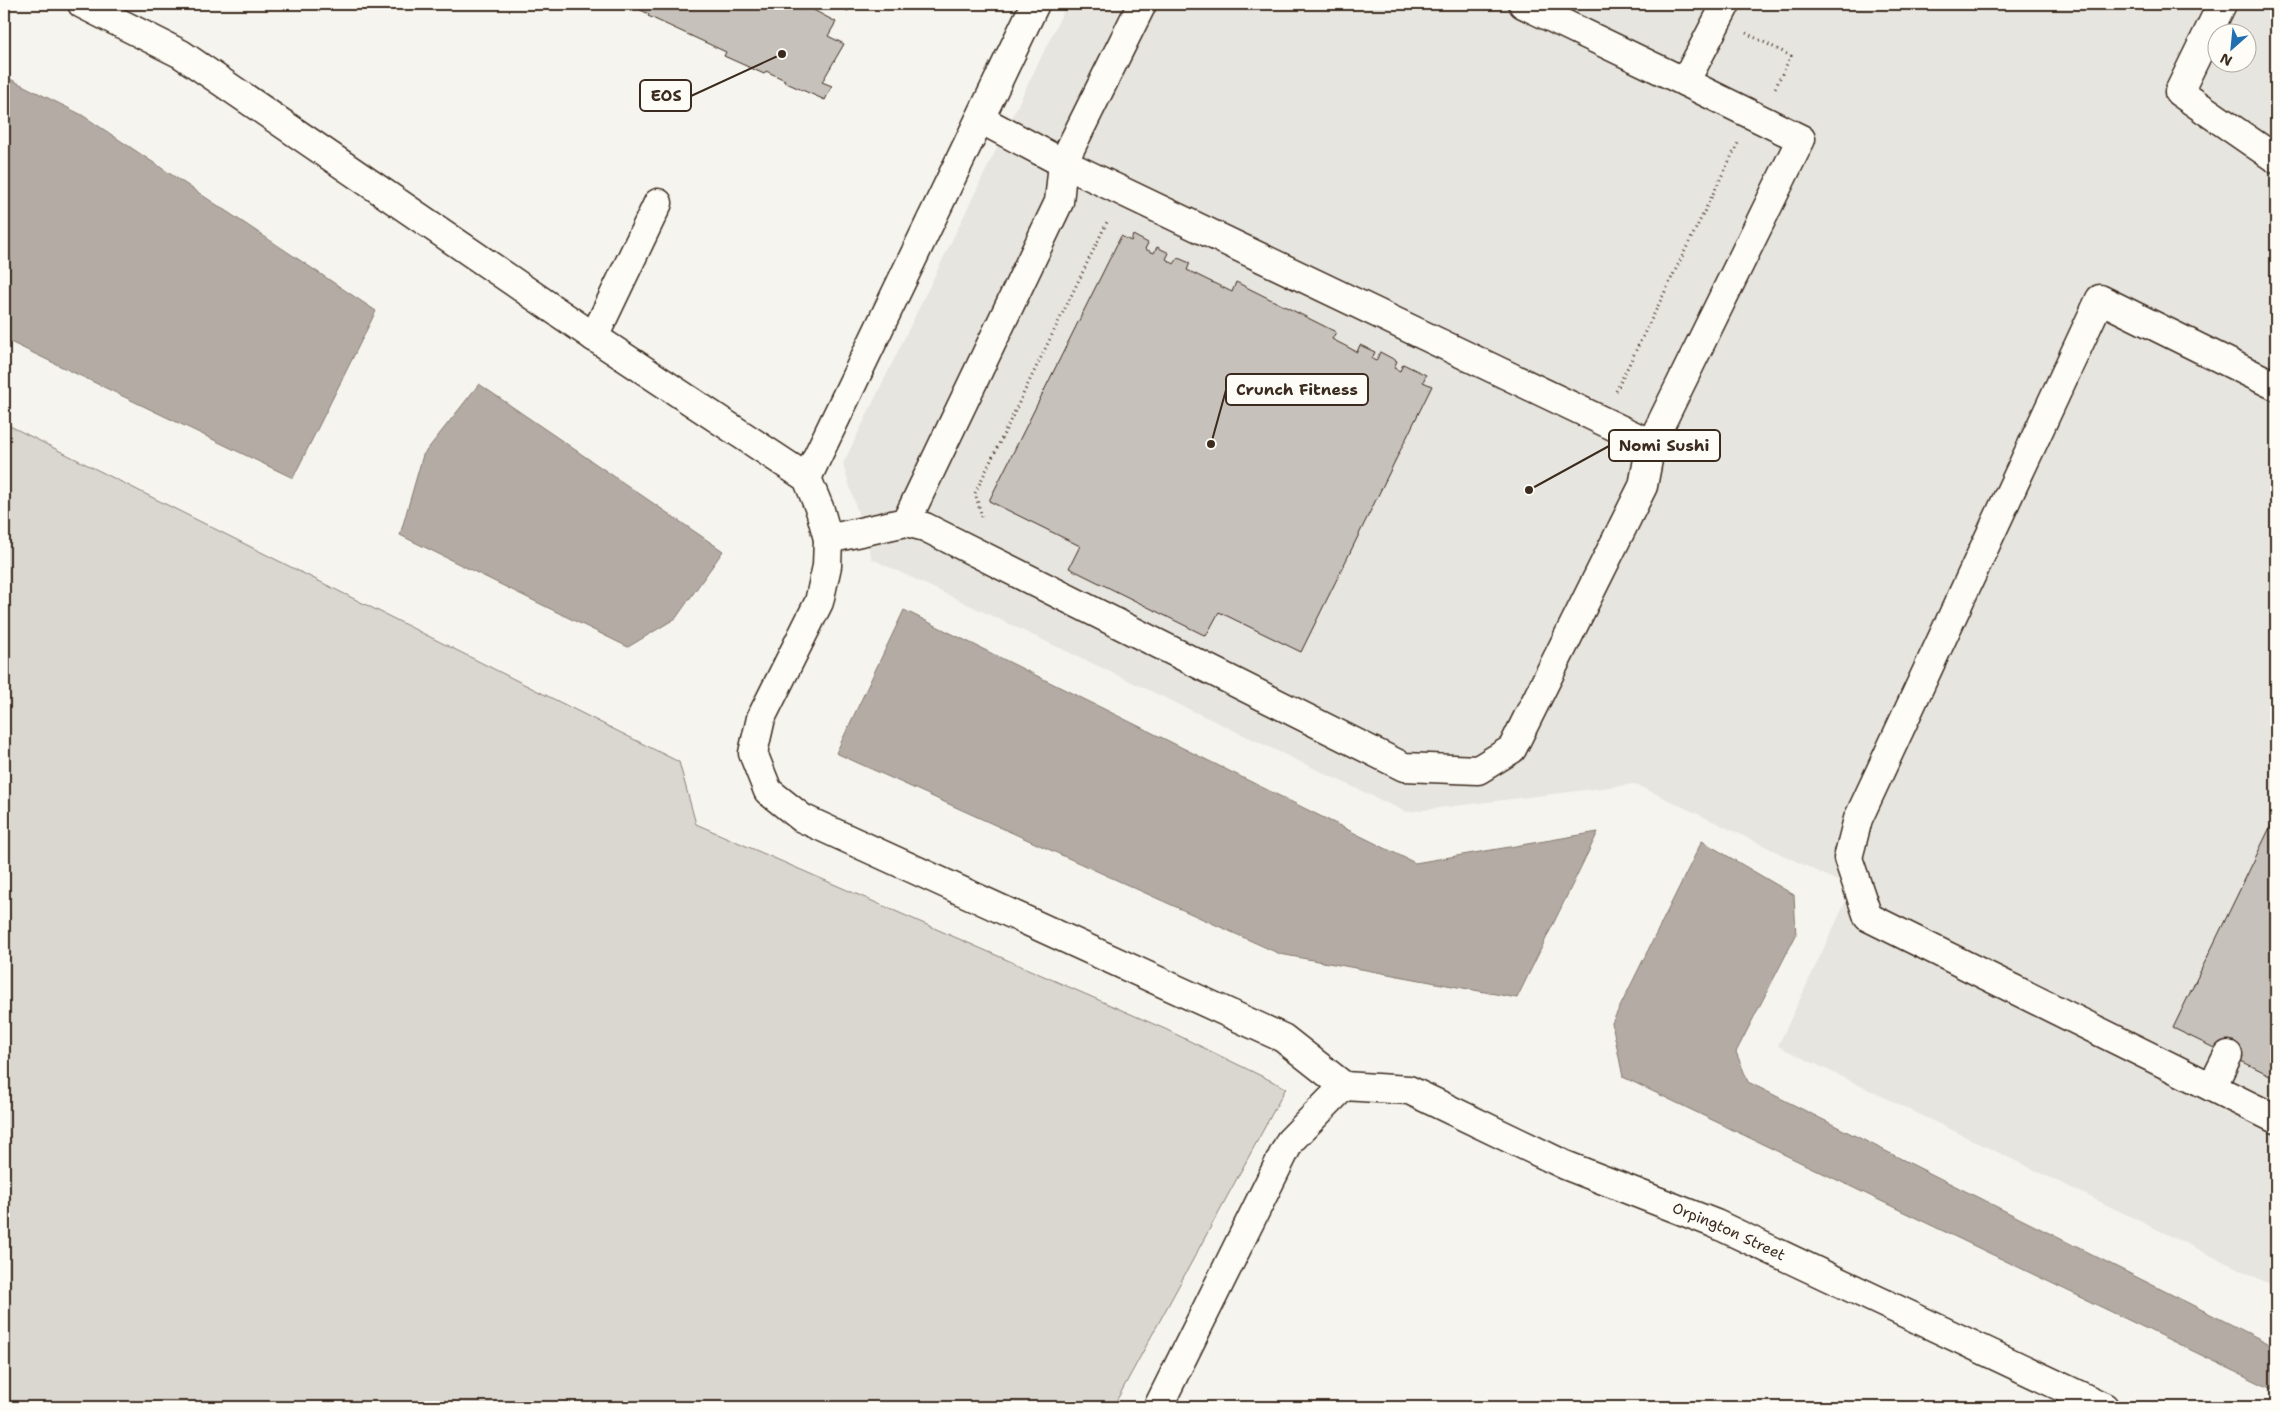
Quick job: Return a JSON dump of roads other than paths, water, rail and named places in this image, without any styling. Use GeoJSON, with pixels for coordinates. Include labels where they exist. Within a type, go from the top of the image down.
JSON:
{"type":"FeatureCollection","features":[{"type":"Feature","properties":{"kind":"street"},"geometry":{"type":"LineString","coordinates":[[82,4],[180,54],[594,337],[807,478],[820,510],[828,539],[827,566],[819,602],[761,718],[753,753],[768,792],[802,818],[1283,1038],[1344,1086],[1290,1140],[1158,1407]]}},
{"type":"Feature","properties":{"kind":"street"},"geometry":{"type":"LineString","coordinates":[[807,478],[1036,4]]}},
{"type":"Feature","properties":{"kind":"street"},"geometry":{"type":"LineString","coordinates":[[906,522],[1060,202],[1063,163],[1142,4]]}},
{"type":"Feature","properties":{"kind":"street"},"geometry":{"type":"LineString","coordinates":[[828,539],[906,522],[925,527],[1404,767],[1478,770],[1512,749],[1643,486],[1651,444],[1800,139],[1523,4]]}},
{"type":"Feature","properties":{"kind":"street"},"geometry":{"type":"LineString","coordinates":[[1685,82],[1726,4]]}},
{"type":"Feature","properties":{"kind":"street"},"geometry":{"type":"LineString","coordinates":[[2222,4],[2179,92],[2276,160]]}},
{"type":"Feature","properties":{"kind":"street"},"geometry":{"type":"LineString","coordinates":[[980,119],[1063,163],[1651,444]]}},
{"type":"Feature","properties":{"kind":"street"},"geometry":{"type":"LineString","coordinates":[[594,337],[658,203]]}},
{"type":"Feature","properties":{"kind":"street"},"geometry":{"type":"LineString","coordinates":[[2276,386],[2100,299],[1858,819],[1848,858],[1868,917],[2276,1120]]}},
{"type":"Feature","properties":{"kind":"street"},"geometry":{"type":"LineString","coordinates":[[2212,1088],[2228,1055]]}},
{"type":"Feature","properties":{"kind":"street","name":"Orpington Street"},"geometry":{"type":"LineString","coordinates":[[1344,1086],[1409,1090],[1481,1127],[1565,1165],[1716,1224],[2104,1407]]}},
{"type":"Feature","properties":{"kind":"place","name":"EOS"},"geometry":{"type":"Point","coordinates":[782,54]}},
{"type":"Feature","properties":{"kind":"place","name":"Crunch Fitness"},"geometry":{"type":"Point","coordinates":[1211,444]}},
{"type":"Feature","properties":{"kind":"place","name":"Nomi Sushi"},"geometry":{"type":"Point","coordinates":[1529,490]}}]}
